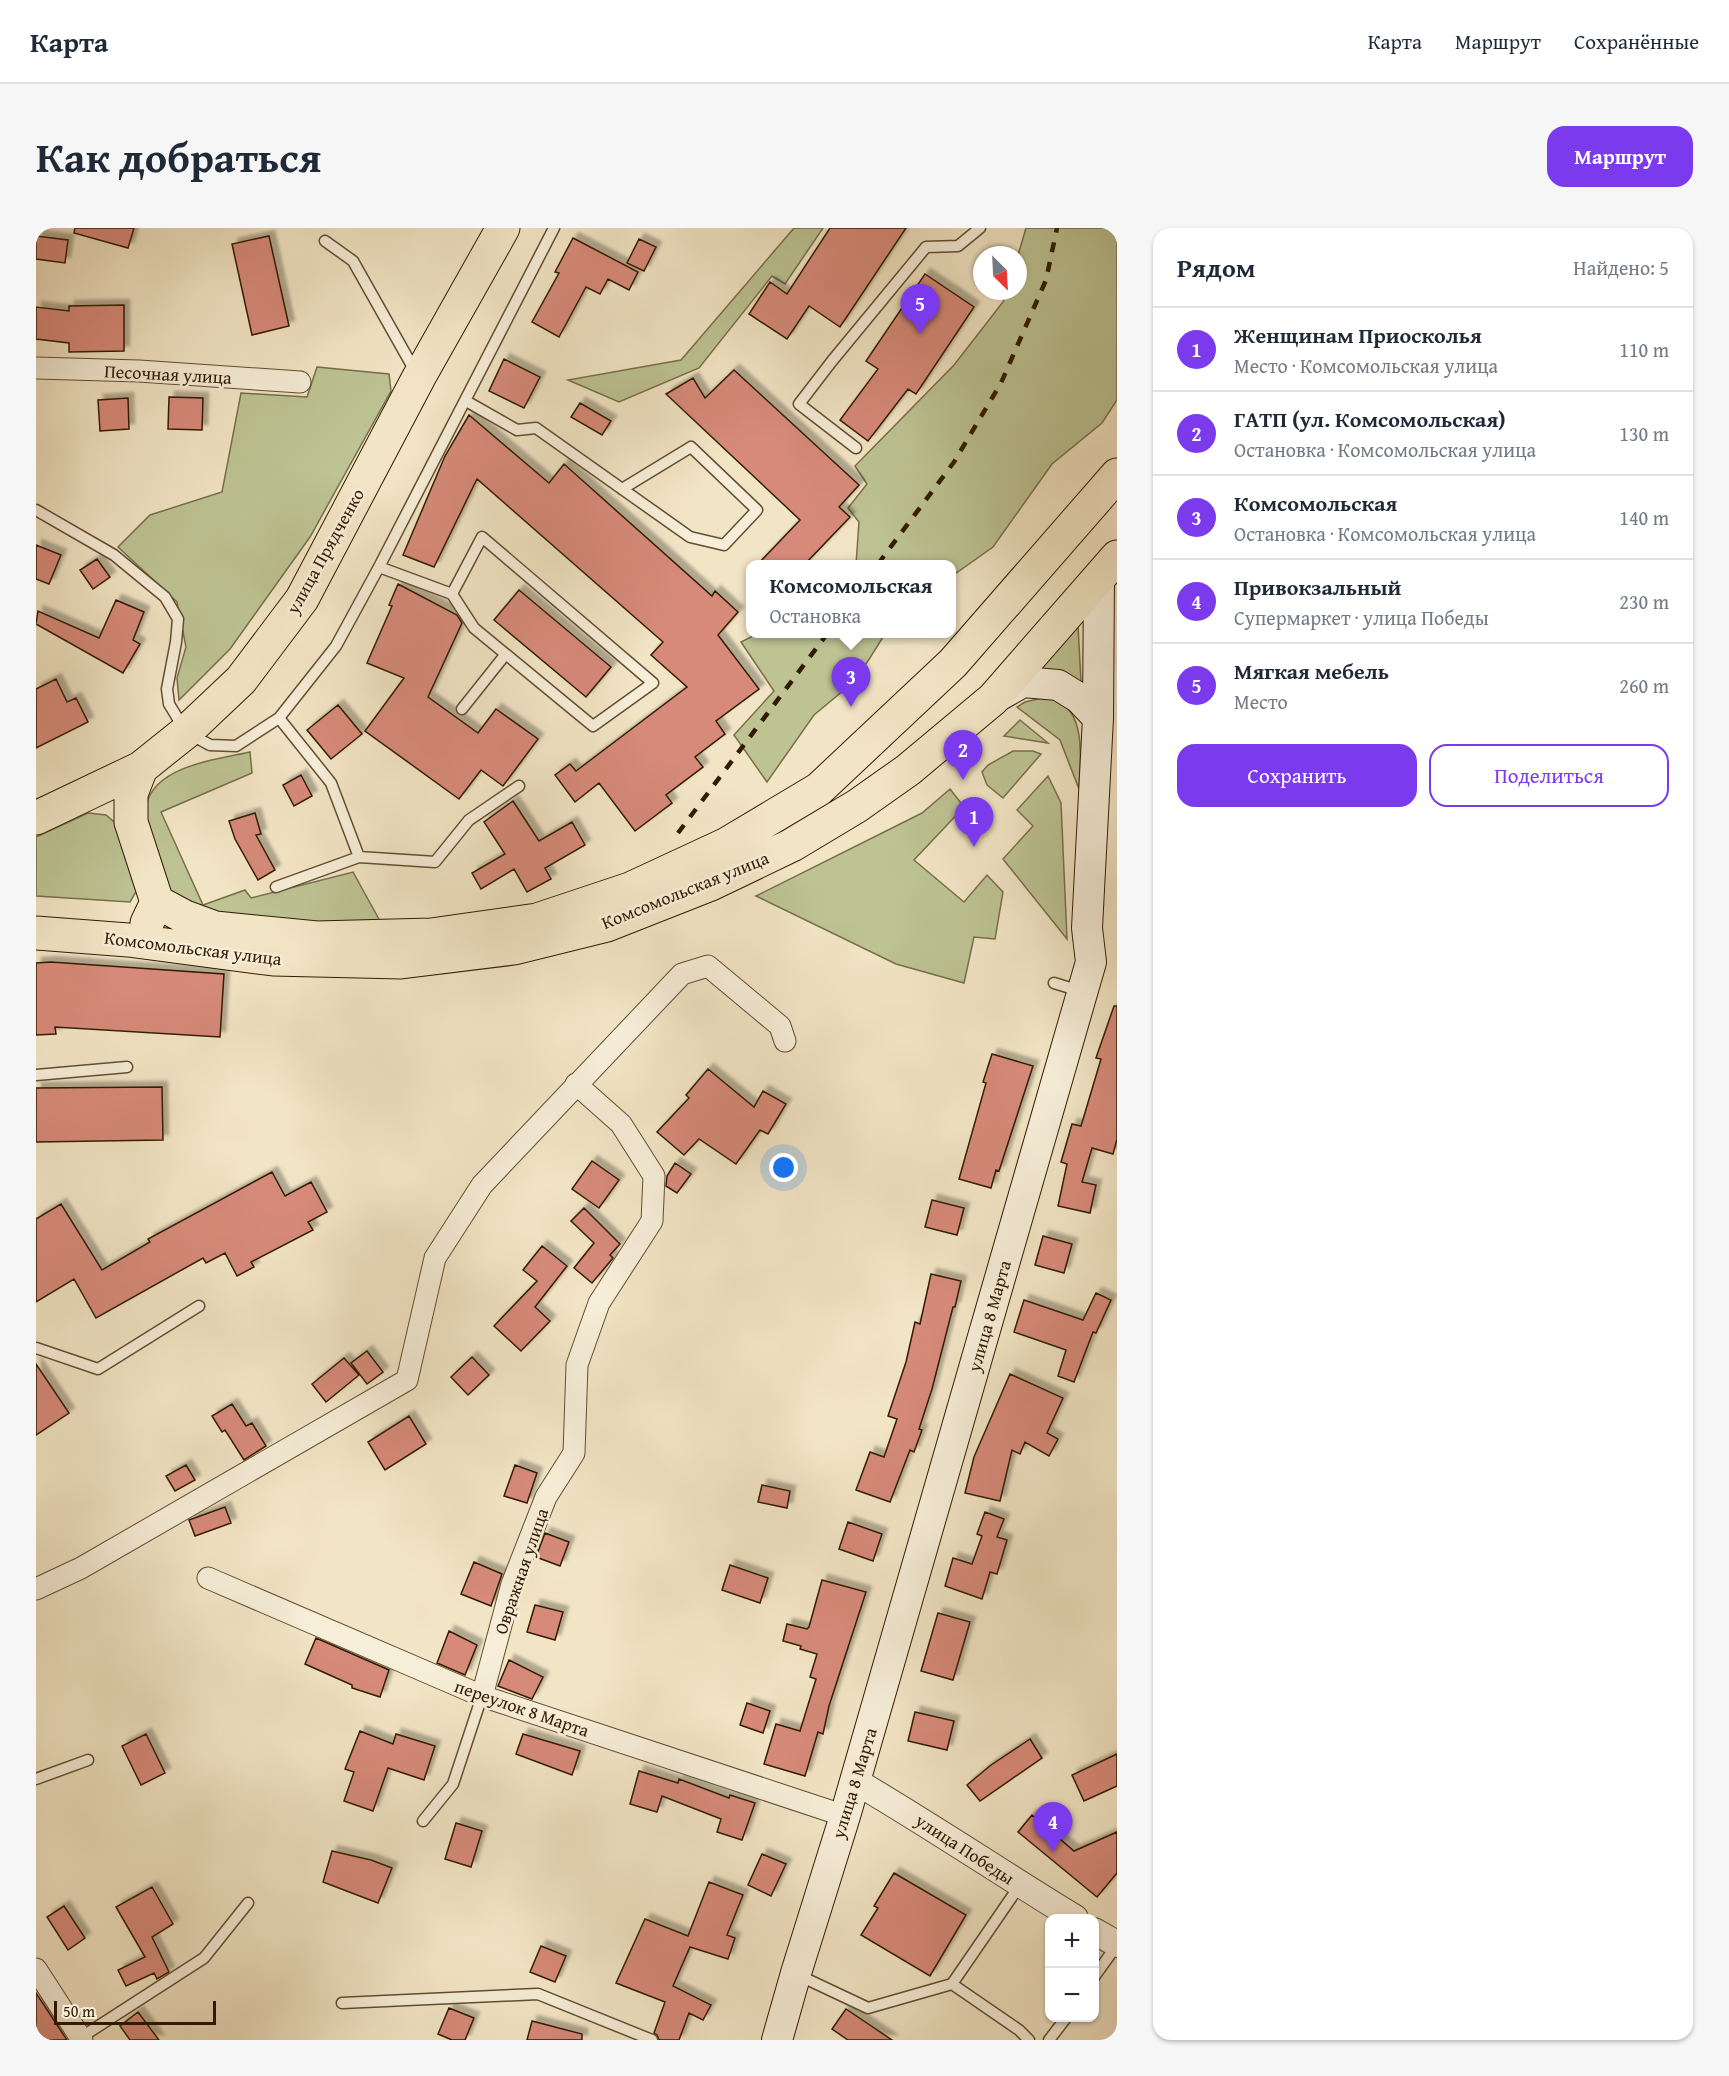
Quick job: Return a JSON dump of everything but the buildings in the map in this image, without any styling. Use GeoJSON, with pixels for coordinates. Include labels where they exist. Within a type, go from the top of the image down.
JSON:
{"type":"FeatureCollection","features":[{"type":"Feature","properties":{"kind":"main road","name":"улица Прядченко"},"geometry":{"type":"LineString","coordinates":[[36,818],[141,768],[186,732],[241,680],[302,599],[418,377],[503,228]]}},
{"type":"Feature","properties":{"kind":"main road","name":"Комсомольская улица"},"geometry":{"type":"LineString","coordinates":[[157,902],[185,917],[214,928],[316,939],[431,935],[537,920],[630,889],[727,844],[819,789],[953,663],[1112,482]]}},
{"type":"Feature","properties":{"kind":"main road"},"geometry":{"type":"LineString","coordinates":[[1081,517],[1108,567]]}},
{"type":"Feature","properties":{"kind":"main road","name":"Комсомольская улица"},"geometry":{"type":"LineString","coordinates":[[36,933],[128,940],[273,959],[401,962],[514,948],[607,925],[711,884],[792,845],[857,806],[908,770],[993,699],[1108,567]]}},
{"type":"Feature","properties":{"kind":"main road","name":"улица 8 Марта"},"geometry":{"type":"LineString","coordinates":[[777,2040],[845,1816],[1091,962],[1087,928],[1108,567]]}},
{"type":"Feature","properties":{"kind":"main road"},"geometry":{"type":"LineString","coordinates":[[993,699],[1023,682],[1058,685],[1079,698],[1098,718]]}},
{"type":"Feature","properties":{"kind":"main road"},"geometry":{"type":"LineString","coordinates":[[128,940],[146,926],[157,902],[131,822],[131,794],[141,768]]}},
{"type":"Feature","properties":{"kind":"main road"},"geometry":{"type":"LineString","coordinates":[[86,794],[112,801],[131,822]]}},
{"type":"Feature","properties":{"kind":"street","name":"Песочная улица"},"geometry":{"type":"LineString","coordinates":[[36,368],[139,371],[300,382]]}},
{"type":"Feature","properties":{"kind":"street"},"geometry":{"type":"LineString","coordinates":[[36,1589],[81,1568],[406,1380],[435,1258],[482,1185],[682,974],[708,966],[780,1026],[785,1041]]}},
{"type":"Feature","properties":{"kind":"street","name":"Овражная улица"},"geometry":{"type":"LineString","coordinates":[[482,1696],[512,1584],[546,1497],[574,1453],[577,1365],[599,1304],[652,1221],[654,1176],[621,1124],[576,1084]]}},
{"type":"Feature","properties":{"kind":"street","name":"переулок 8 Марта"},"geometry":{"type":"LineString","coordinates":[[208,1578],[482,1696],[845,1816]]}},
{"type":"Feature","properties":{"kind":"street","name":"улица Победы"},"geometry":{"type":"LineString","coordinates":[[855,1781],[938,1830],[1020,1885],[1068,1914]]}},
{"type":"Feature","properties":{"kind":"street"},"geometry":{"type":"LineString","coordinates":[[1099,1933],[1117,1945]]}},
{"type":"Feature","properties":{"kind":"street"},"geometry":{"type":"LineString","coordinates":[[36,1969],[81,2039]]}},
{"type":"Feature","properties":{"kind":"lane"},"geometry":{"type":"LineString","coordinates":[[36,510],[114,555],[165,597],[178,619],[177,642],[167,689],[169,704],[186,732],[210,745],[236,746],[279,718],[336,646],[466,401],[554,228]]}},
{"type":"Feature","properties":{"kind":"lane"},"geometry":{"type":"LineString","coordinates":[[856,448],[800,404],[832,361],[926,247],[958,246],[980,228]]}},
{"type":"Feature","properties":{"kind":"lane"},"geometry":{"type":"LineString","coordinates":[[325,241],[353,261],[418,377]]}},
{"type":"Feature","properties":{"kind":"lane"},"geometry":{"type":"LineString","coordinates":[[466,401],[517,430],[536,429],[690,537],[724,545],[757,510],[691,447],[622,489]]}},
{"type":"Feature","properties":{"kind":"lane"},"geometry":{"type":"LineString","coordinates":[[379,567],[452,594],[474,628],[593,726],[653,683],[482,537],[452,594]]}},
{"type":"Feature","properties":{"kind":"lane"},"geometry":{"type":"LineString","coordinates":[[462,709],[505,655]]}},
{"type":"Feature","properties":{"kind":"lane"},"geometry":{"type":"LineString","coordinates":[[279,718],[331,783],[359,857]]}},
{"type":"Feature","properties":{"kind":"lane"},"geometry":{"type":"LineString","coordinates":[[276,887],[359,857],[435,862],[469,820],[519,786]]}},
{"type":"Feature","properties":{"kind":"lane"},"geometry":{"type":"LineString","coordinates":[[1054,983],[1083,992]]}},
{"type":"Feature","properties":{"kind":"lane"},"geometry":{"type":"LineString","coordinates":[[36,1075],[127,1067]]}},
{"type":"Feature","properties":{"kind":"lane"},"geometry":{"type":"LineString","coordinates":[[36,1348],[98,1369],[199,1306]]}},
{"type":"Feature","properties":{"kind":"lane"},"geometry":{"type":"LineString","coordinates":[[423,1821],[453,1784],[482,1696]]}},
{"type":"Feature","properties":{"kind":"lane"},"geometry":{"type":"LineString","coordinates":[[36,1779],[88,1760]]}},
{"type":"Feature","properties":{"kind":"lane"},"geometry":{"type":"LineString","coordinates":[[796,1973],[868,2008],[952,1984],[1020,1885]]}},
{"type":"Feature","properties":{"kind":"lane"},"geometry":{"type":"LineString","coordinates":[[81,2039],[204,1958],[248,1903]]}},
{"type":"Feature","properties":{"kind":"lane"},"geometry":{"type":"LineString","coordinates":[[1099,1971],[1117,1945]]}},
{"type":"Feature","properties":{"kind":"lane"},"geometry":{"type":"LineString","coordinates":[[952,1984],[1019,2030],[1029,2040]]}},
{"type":"Feature","properties":{"kind":"lane"},"geometry":{"type":"LineString","coordinates":[[342,2003],[538,1994],[652,2040]]}},
{"type":"Feature","properties":{"kind":"lane"},"geometry":{"type":"LineString","coordinates":[[1050,2040],[1062,2022]]}},
{"type":"Feature","properties":{"kind":"green space"},"geometry":{"type":"Polygon","coordinates":[[[794,228],[823,228],[785,284],[772,276],[699,368],[619,402],[568,380],[681,360],[794,228]]]}},
{"type":"Feature","properties":{"kind":"green space"},"geometry":{"type":"Polygon","coordinates":[[[1026,228],[1117,228],[1117,400],[1102,423],[1052,464],[993,547],[956,573],[956,560],[856,560],[859,522],[848,508],[867,484],[855,466],[954,365],[1004,300],[1027,300],[1027,246],[1021,246],[1026,228]]]}},
{"type":"Feature","properties":{"kind":"green space"},"geometry":{"type":"Polygon","coordinates":[[[317,367],[389,374],[391,391],[310,537],[230,649],[179,700],[177,678],[186,647],[177,602],[118,547],[150,515],[222,492],[241,393],[307,397],[317,367]]]}},
{"type":"Feature","properties":{"kind":"green space"},"geometry":{"type":"Polygon","coordinates":[[[1078,625],[1081,682],[1039,669],[1078,625]]]}},
{"type":"Feature","properties":{"kind":"green space"},"geometry":{"type":"Polygon","coordinates":[[[749,638],[882,638],[856,680],[814,715],[767,782],[734,735],[774,691],[741,642],[749,638]]]}},
{"type":"Feature","properties":{"kind":"green space"},"geometry":{"type":"Polygon","coordinates":[[[1042,698],[1057,700],[1067,707],[1073,716],[1080,740],[1079,789],[1060,740],[1017,707],[1025,702],[1042,698]]]}},
{"type":"Feature","properties":{"kind":"green space"},"geometry":{"type":"Polygon","coordinates":[[[1020,720],[1048,743],[1004,736],[1020,720]]]}},
{"type":"Feature","properties":{"kind":"green space"},"geometry":{"type":"Polygon","coordinates":[[[1013,751],[1033,751],[1041,754],[1003,798],[987,785],[982,772],[988,765],[1013,751]]]}},
{"type":"Feature","properties":{"kind":"green space"},"geometry":{"type":"Polygon","coordinates":[[[250,752],[252,773],[161,812],[203,905],[245,890],[251,898],[353,872],[380,921],[293,923],[206,911],[170,894],[146,818],[148,801],[155,787],[167,777],[183,769],[250,752]]]}},
{"type":"Feature","properties":{"kind":"green space"},"geometry":{"type":"Polygon","coordinates":[[[1048,776],[1061,803],[1067,939],[1003,859],[1033,826],[1017,810],[1048,776]]]}},
{"type":"Feature","properties":{"kind":"green space"},"geometry":{"type":"Polygon","coordinates":[[[950,789],[964,807],[914,860],[964,902],[987,875],[1003,892],[995,939],[974,937],[964,983],[896,964],[756,896],[922,813],[950,789]]]}},
{"type":"Feature","properties":{"kind":"green space"},"geometry":{"type":"Polygon","coordinates":[[[88,813],[106,815],[120,827],[137,890],[130,902],[36,896],[36,837],[88,813]]]}},
{"type":"Feature","properties":{"kind":"railway"},"geometry":{"type":"LineString","coordinates":[[881,560],[954,462],[1001,383],[1046,280],[1057,228]]}},
{"type":"Feature","properties":{"kind":"railway"},"geometry":{"type":"LineString","coordinates":[[678,833],[824,638]]}},
{"type":"Feature","properties":{"kind":"place","name":"Мягкая мебель"},"geometry":{"type":"Point","coordinates":[920,334]}},
{"type":"Feature","properties":{"kind":"place","name":"Комсомольская"},"geometry":{"type":"Point","coordinates":[851,707]}},
{"type":"Feature","properties":{"kind":"place","name":"ГАТП (ул. Комсомольская)"},"geometry":{"type":"Point","coordinates":[963,780]}},
{"type":"Feature","properties":{"kind":"place","name":"Женщинам Приосколья"},"geometry":{"type":"Point","coordinates":[974,847]}},
{"type":"Feature","properties":{"kind":"place","name":"Привокзальный"},"geometry":{"type":"Point","coordinates":[1053,1852]}}]}
